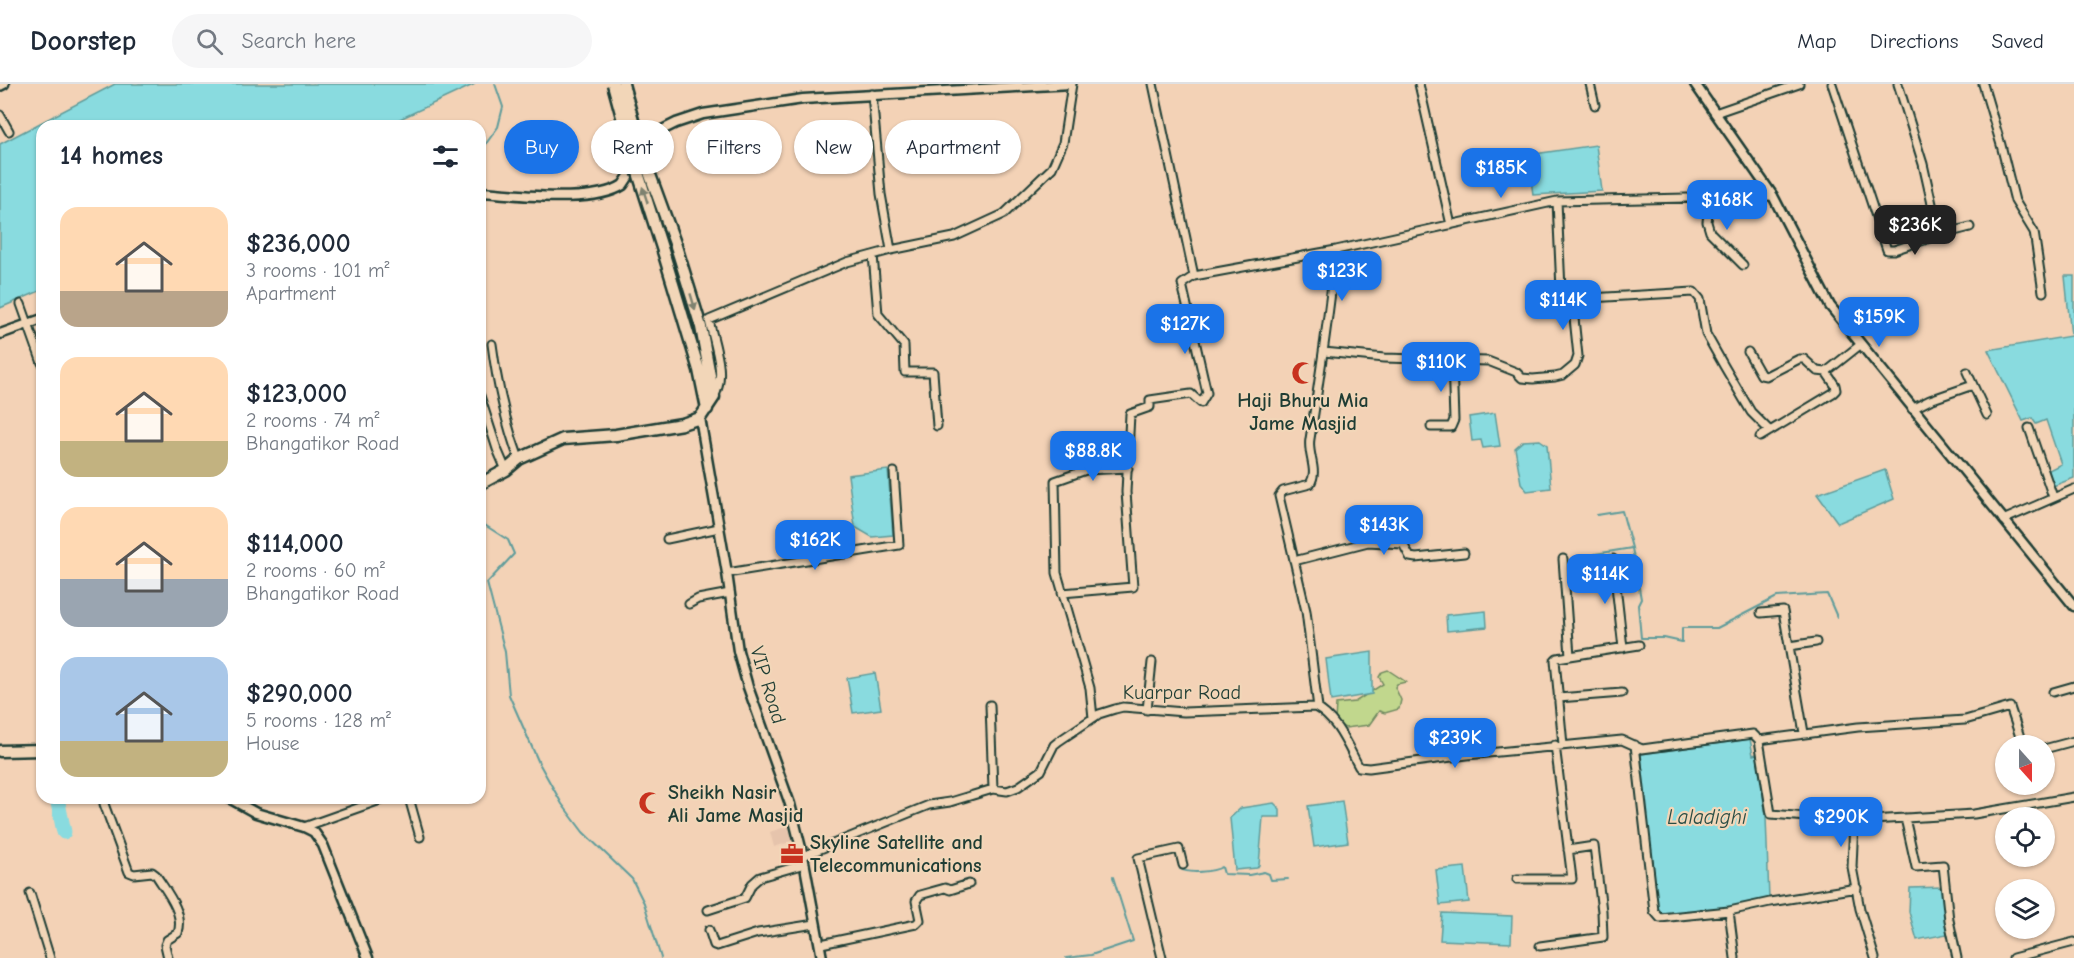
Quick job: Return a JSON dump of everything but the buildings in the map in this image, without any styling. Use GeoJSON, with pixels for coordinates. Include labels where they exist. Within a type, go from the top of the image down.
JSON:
{"type":"FeatureCollection","features":[{"type":"Feature","properties":{"kind":"main road"},"geometry":{"type":"LineString","coordinates":[[613,84],[633,157],[699,370],[704,414]]}},
{"type":"Feature","properties":{"kind":"main road"},"geometry":{"type":"LineString","coordinates":[[486,481],[506,470],[519,459],[563,439],[616,435],[682,424],[704,414],[714,397],[701,327],[676,246],[642,153],[623,84]]}},
{"type":"Feature","properties":{"kind":"main road"},"geometry":{"type":"LineString","coordinates":[[0,752],[36,750]]}},
{"type":"Feature","properties":{"kind":"street"},"geometry":{"type":"LineString","coordinates":[[0,87],[4,84]]}},
{"type":"Feature","properties":{"kind":"street"},"geometry":{"type":"LineString","coordinates":[[486,192],[562,196],[602,194],[623,185],[658,132],[703,114],[803,99],[1013,85],[1072,84],[1063,142],[1052,168],[1004,214],[954,237],[847,262],[709,320],[719,371],[720,388],[714,397]]}},
{"type":"Feature","properties":{"kind":"street"},"geometry":{"type":"LineString","coordinates":[[1153,84],[1194,276]]}},
{"type":"Feature","properties":{"kind":"street"},"geometry":{"type":"LineString","coordinates":[[1419,84],[1451,225]]}},
{"type":"Feature","properties":{"kind":"street"},"geometry":{"type":"LineString","coordinates":[[1590,84],[1595,105]]}},
{"type":"Feature","properties":{"kind":"street"},"geometry":{"type":"LineString","coordinates":[[1696,84],[1773,196],[1830,306],[2003,520],[2070,594],[2074,606]]}},
{"type":"Feature","properties":{"kind":"street"},"geometry":{"type":"LineString","coordinates":[[1715,113],[1799,84]]}},
{"type":"Feature","properties":{"kind":"street"},"geometry":{"type":"LineString","coordinates":[[1832,84],[1887,250],[1894,250],[1970,227]]}},
{"type":"Feature","properties":{"kind":"street"},"geometry":{"type":"LineString","coordinates":[[1898,84],[1923,164],[1939,235]]}},
{"type":"Feature","properties":{"kind":"street"},"geometry":{"type":"LineString","coordinates":[[1983,84],[2015,201],[2034,232],[2043,292]]}},
{"type":"Feature","properties":{"kind":"street"},"geometry":{"type":"LineString","coordinates":[[872,94],[881,194],[891,250]]}},
{"type":"Feature","properties":{"kind":"street"},"geometry":{"type":"LineString","coordinates":[[0,116],[9,131]]}},
{"type":"Feature","properties":{"kind":"street"},"geometry":{"type":"LineString","coordinates":[[1062,593],[1132,587],[1126,492],[1130,414],[1150,407],[1150,400],[1191,394],[1201,403],[1207,393],[1182,284],[1194,276],[1336,250],[1499,212],[1557,201],[1773,196]]}},
{"type":"Feature","properties":{"kind":"street"},"geometry":{"type":"LineString","coordinates":[[1710,197],[1707,222],[1710,232],[1743,265]]}},
{"type":"Feature","properties":{"kind":"street"},"geometry":{"type":"LineString","coordinates":[[1557,201],[1561,290],[1564,297],[1572,299],[1694,292],[1700,299],[1706,334],[1751,412],[1770,430]]}},
{"type":"Feature","properties":{"kind":"street"},"geometry":{"type":"LineString","coordinates":[[1336,250],[1324,352],[1309,444],[1313,480],[1311,484],[1283,491],[1279,496],[1306,611],[1318,708],[1327,715],[1341,734],[1359,767],[1369,768],[1559,745],[1622,740],[1642,749],[1753,734],[1759,740],[1771,814],[1854,821],[1974,814],[2074,796]]}},
{"type":"Feature","properties":{"kind":"street"},"geometry":{"type":"LineString","coordinates":[[873,255],[878,314],[904,345],[905,372],[933,372],[937,426]]}},
{"type":"Feature","properties":{"kind":"street"},"geometry":{"type":"LineString","coordinates":[[1324,352],[1384,358],[1488,361],[1516,372],[1522,378],[1533,379],[1563,375],[1575,365],[1578,356],[1572,299]]}},
{"type":"Feature","properties":{"kind":"street"},"geometry":{"type":"LineString","coordinates":[[21,304],[36,345]]}},
{"type":"Feature","properties":{"kind":"street"},"geometry":{"type":"LineString","coordinates":[[0,334],[36,321]]}},
{"type":"Feature","properties":{"kind":"street"},"geometry":{"type":"LineString","coordinates":[[492,344],[496,378],[504,413],[519,459]]}},
{"type":"Feature","properties":{"kind":"street"},"geometry":{"type":"LineString","coordinates":[[1748,352],[1761,375],[1766,376],[1799,359],[1804,359],[1817,371],[1826,372],[1860,345]]}},
{"type":"Feature","properties":{"kind":"street"},"geometry":{"type":"LineString","coordinates":[[1431,427],[1451,427],[1454,420],[1452,360]]}},
{"type":"Feature","properties":{"kind":"street"},"geometry":{"type":"LineString","coordinates":[[1760,437],[1833,393],[1836,390],[1835,385],[1826,372]]}},
{"type":"Feature","properties":{"kind":"street"},"geometry":{"type":"LineString","coordinates":[[1967,372],[1987,415]]}},
{"type":"Feature","properties":{"kind":"street"},"geometry":{"type":"LineString","coordinates":[[1912,410],[1930,400],[1973,385]]}},
{"type":"Feature","properties":{"kind":"street","name":"VIP Road"},"geometry":{"type":"LineString","coordinates":[[704,414],[719,528],[743,670],[779,770],[804,860],[822,958]]}},
{"type":"Feature","properties":{"kind":"street"},"geometry":{"type":"LineString","coordinates":[[486,415],[506,470]]}},
{"type":"Feature","properties":{"kind":"street"},"geometry":{"type":"LineString","coordinates":[[2029,428],[2053,496]]}},
{"type":"Feature","properties":{"kind":"street"},"geometry":{"type":"LineString","coordinates":[[1093,718],[1090,688],[1057,573],[1055,481],[1086,470],[1128,468]]}},
{"type":"Feature","properties":{"kind":"street"},"geometry":{"type":"LineString","coordinates":[[727,573],[899,545],[894,472]]}},
{"type":"Feature","properties":{"kind":"street"},"geometry":{"type":"LineString","coordinates":[[2003,520],[2053,496],[2074,489]]}},
{"type":"Feature","properties":{"kind":"street"},"geometry":{"type":"LineString","coordinates":[[667,539],[719,528]]}},
{"type":"Feature","properties":{"kind":"street"},"geometry":{"type":"LineString","coordinates":[[1294,561],[1368,542],[1403,544],[1410,557],[1416,558],[1464,552]]}},
{"type":"Feature","properties":{"kind":"street"},"geometry":{"type":"LineString","coordinates":[[1563,559],[1570,656]]}},
{"type":"Feature","properties":{"kind":"street"},"geometry":{"type":"LineString","coordinates":[[1613,559],[1623,648]]}},
{"type":"Feature","properties":{"kind":"street"},"geometry":{"type":"LineString","coordinates":[[688,604],[698,599],[730,593]]}},
{"type":"Feature","properties":{"kind":"street"},"geometry":{"type":"LineString","coordinates":[[1761,613],[1783,611],[1804,733]]}},
{"type":"Feature","properties":{"kind":"street"},"geometry":{"type":"LineString","coordinates":[[1789,646],[1816,642]]}},
{"type":"Feature","properties":{"kind":"street"},"geometry":{"type":"LineString","coordinates":[[1517,879],[1572,879],[1559,745],[1555,660],[1639,645]]}},
{"type":"Feature","properties":{"kind":"street"},"geometry":{"type":"LineString","coordinates":[[1147,710],[1152,662]]}},
{"type":"Feature","properties":{"kind":"street"},"geometry":{"type":"LineString","coordinates":[[2053,692],[2074,686]]}},
{"type":"Feature","properties":{"kind":"street"},"geometry":{"type":"LineString","coordinates":[[1558,698],[1622,693]]}},
{"type":"Feature","properties":{"kind":"street"},"geometry":{"type":"LineString","coordinates":[[990,705],[993,789]]}},
{"type":"Feature","properties":{"kind":"street"},"geometry":{"type":"LineString","coordinates":[[1759,740],[1858,727],[1965,720],[2010,707],[2019,735]]}},
{"type":"Feature","properties":{"kind":"street","name":"Kuarpar Road"},"geometry":{"type":"LineString","coordinates":[[708,910],[744,898],[752,884],[760,877],[928,805],[950,802],[993,789],[1007,791],[1034,777],[1045,765],[1054,746],[1068,734],[1093,718],[1115,708],[1184,712],[1318,708]]}},
{"type":"Feature","properties":{"kind":"street"},"geometry":{"type":"LineString","coordinates":[[2055,746],[2074,741]]}},
{"type":"Feature","properties":{"kind":"street"},"geometry":{"type":"LineString","coordinates":[[1635,745],[1654,911],[1660,918],[1729,911],[1857,888]]}},
{"type":"Feature","properties":{"kind":"street"},"geometry":{"type":"LineString","coordinates":[[104,804],[129,872],[134,874],[152,872],[156,875],[181,921],[178,933],[167,940],[165,945],[168,958]]}},
{"type":"Feature","properties":{"kind":"street"},"geometry":{"type":"LineString","coordinates":[[240,804],[256,813],[314,832],[322,844],[368,958]]}},
{"type":"Feature","properties":{"kind":"street"},"geometry":{"type":"LineString","coordinates":[[304,827],[369,804]]}},
{"type":"Feature","properties":{"kind":"street"},"geometry":{"type":"LineString","coordinates":[[411,804],[420,837]]}},
{"type":"Feature","properties":{"kind":"street"},"geometry":{"type":"LineString","coordinates":[[1905,818],[1916,867],[1944,865],[1949,920],[1957,958]]}},
{"type":"Feature","properties":{"kind":"street"},"geometry":{"type":"LineString","coordinates":[[1854,821],[1852,867],[1860,909],[1875,958]]}},
{"type":"Feature","properties":{"kind":"street"},"geometry":{"type":"LineString","coordinates":[[1540,946],[1603,937],[1594,846],[1568,850]]}},
{"type":"Feature","properties":{"kind":"street"},"geometry":{"type":"LineString","coordinates":[[1162,958],[1138,858],[1179,849],[1183,865]]}},
{"type":"Feature","properties":{"kind":"street"},"geometry":{"type":"LineString","coordinates":[[821,944],[919,922],[916,901],[918,896],[969,884]]}},
{"type":"Feature","properties":{"kind":"street"},"geometry":{"type":"LineString","coordinates":[[30,893],[50,958]]}},
{"type":"Feature","properties":{"kind":"street"},"geometry":{"type":"LineString","coordinates":[[1729,911],[1735,958]]}},
{"type":"Feature","properties":{"kind":"street"},"geometry":{"type":"LineString","coordinates":[[709,930],[714,945],[717,946],[758,933],[815,924]]}},
{"type":"Feature","properties":{"kind":"street"},"geometry":{"type":"LineString","coordinates":[[2013,958],[2074,942]]}},
{"type":"Feature","properties":{"kind":"shaded area"},"geometry":{"type":"Polygon","coordinates":[[[788,826],[793,841],[774,847],[770,832],[788,826]]]}},
{"type":"Feature","properties":{"kind":"green space"},"geometry":{"type":"Polygon","coordinates":[[[1388,670],[1406,682],[1397,684],[1395,687],[1401,700],[1399,709],[1385,713],[1379,711],[1369,725],[1345,728],[1335,721],[1336,704],[1355,702],[1383,684],[1379,677],[1382,672],[1388,670]]]}},
{"type":"Feature","properties":{"kind":"water"},"geometry":{"type":"Polygon","coordinates":[[[115,84],[475,84],[398,120],[46,120],[115,84]]]}},
{"type":"Feature","properties":{"kind":"water"},"geometry":{"type":"Polygon","coordinates":[[[36,125],[36,293],[0,308],[0,144],[36,125]]]}},
{"type":"Feature","properties":{"kind":"water"},"geometry":{"type":"Polygon","coordinates":[[[1596,145],[1602,191],[1533,195],[1528,155],[1596,145]]]}},
{"type":"Feature","properties":{"kind":"water"},"geometry":{"type":"Polygon","coordinates":[[[2065,276],[2074,276],[2074,478],[2053,486],[2047,471],[2061,464],[2046,420],[2036,424],[2032,418],[2023,421],[1988,350],[2071,336],[2065,276]]]}},
{"type":"Feature","properties":{"kind":"water"},"geometry":{"type":"Polygon","coordinates":[[[1495,413],[1500,446],[1483,448],[1481,440],[1472,441],[1469,417],[1495,413]]]}},
{"type":"Feature","properties":{"kind":"water"},"geometry":{"type":"Polygon","coordinates":[[[1540,440],[1547,445],[1551,488],[1527,491],[1521,483],[1515,448],[1523,441],[1540,440]]]}},
{"type":"Feature","properties":{"kind":"water"},"geometry":{"type":"Polygon","coordinates":[[[888,470],[893,535],[872,537],[855,527],[848,475],[888,470]]]}},
{"type":"Feature","properties":{"kind":"water"},"geometry":{"type":"Polygon","coordinates":[[[1885,470],[1894,499],[1838,523],[1817,494],[1885,470]]]}},
{"type":"Feature","properties":{"kind":"water"},"geometry":{"type":"Polygon","coordinates":[[[1486,611],[1487,627],[1447,631],[1446,615],[1486,611]]]}},
{"type":"Feature","properties":{"kind":"water"},"geometry":{"type":"Polygon","coordinates":[[[1372,652],[1372,694],[1331,701],[1326,659],[1372,652]]]}},
{"type":"Feature","properties":{"kind":"water"},"geometry":{"type":"Polygon","coordinates":[[[875,673],[881,709],[853,713],[847,678],[875,673]]]}},
{"type":"Feature","properties":{"kind":"water","name":"Laladighi"},"geometry":{"type":"Polygon","coordinates":[[[1750,739],[1753,755],[1757,754],[1766,817],[1769,899],[1727,908],[1662,915],[1656,910],[1641,754],[1750,739]]]}},
{"type":"Feature","properties":{"kind":"water"},"geometry":{"type":"Polygon","coordinates":[[[1342,801],[1348,842],[1314,847],[1308,806],[1342,801]]]}},
{"type":"Feature","properties":{"kind":"water"},"geometry":{"type":"Polygon","coordinates":[[[1274,803],[1280,809],[1280,817],[1263,817],[1259,865],[1257,868],[1235,870],[1230,818],[1241,808],[1274,803]]]}},
{"type":"Feature","properties":{"kind":"water"},"geometry":{"type":"Polygon","coordinates":[[[1465,867],[1469,902],[1440,905],[1436,870],[1465,867]]]}},
{"type":"Feature","properties":{"kind":"water"},"geometry":{"type":"Polygon","coordinates":[[[1943,887],[1947,934],[1917,940],[1909,912],[1910,888],[1943,887]]]}},
{"type":"Feature","properties":{"kind":"water"},"geometry":{"type":"Polygon","coordinates":[[[1442,913],[1512,916],[1511,943],[1440,940],[1442,913]]]}},
{"type":"Feature","properties":{"kind":"waterway"},"geometry":{"type":"LineString","coordinates":[[486,144],[498,127],[503,107],[495,84]]}},
{"type":"Feature","properties":{"kind":"waterway"},"geometry":{"type":"LineString","coordinates":[[1595,554],[1632,548],[1622,511],[1597,515]]}},
{"type":"Feature","properties":{"kind":"waterway"},"geometry":{"type":"LineString","coordinates":[[486,526],[508,540],[514,554],[487,583],[505,652],[509,695],[539,763],[562,804],[583,832],[632,879],[644,903],[661,958]]}},
{"type":"Feature","properties":{"kind":"waterway"},"geometry":{"type":"LineString","coordinates":[[1632,548],[1641,599],[1638,605],[1641,638],[1664,638],[1682,642],[1682,628],[1717,628],[1777,597],[1827,594],[1837,617]]}},
{"type":"Feature","properties":{"kind":"waterway"},"geometry":{"type":"LineString","coordinates":[[58,804],[64,832]]}},
{"type":"Feature","properties":{"kind":"waterway"},"geometry":{"type":"LineString","coordinates":[[1180,869],[1201,872],[1222,867],[1224,874],[1249,875],[1264,872],[1269,874],[1271,880],[1288,879]]}},
{"type":"Feature","properties":{"kind":"waterway"},"geometry":{"type":"LineString","coordinates":[[1066,958],[1091,955],[1133,941],[1113,877]]}},
{"type":"Feature","properties":{"kind":"place","name":"Haji Bhuru Mia Jame Masjid"},"geometry":{"type":"Point","coordinates":[1303,373]}},
{"type":"Feature","properties":{"kind":"place","name":"Sheikh Nasir Ali Jame Masjid"},"geometry":{"type":"Point","coordinates":[650,803]}},
{"type":"Feature","properties":{"kind":"place","name":"Skyline Satellite and Telecommunications"},"geometry":{"type":"Point","coordinates":[792,854]}}]}
